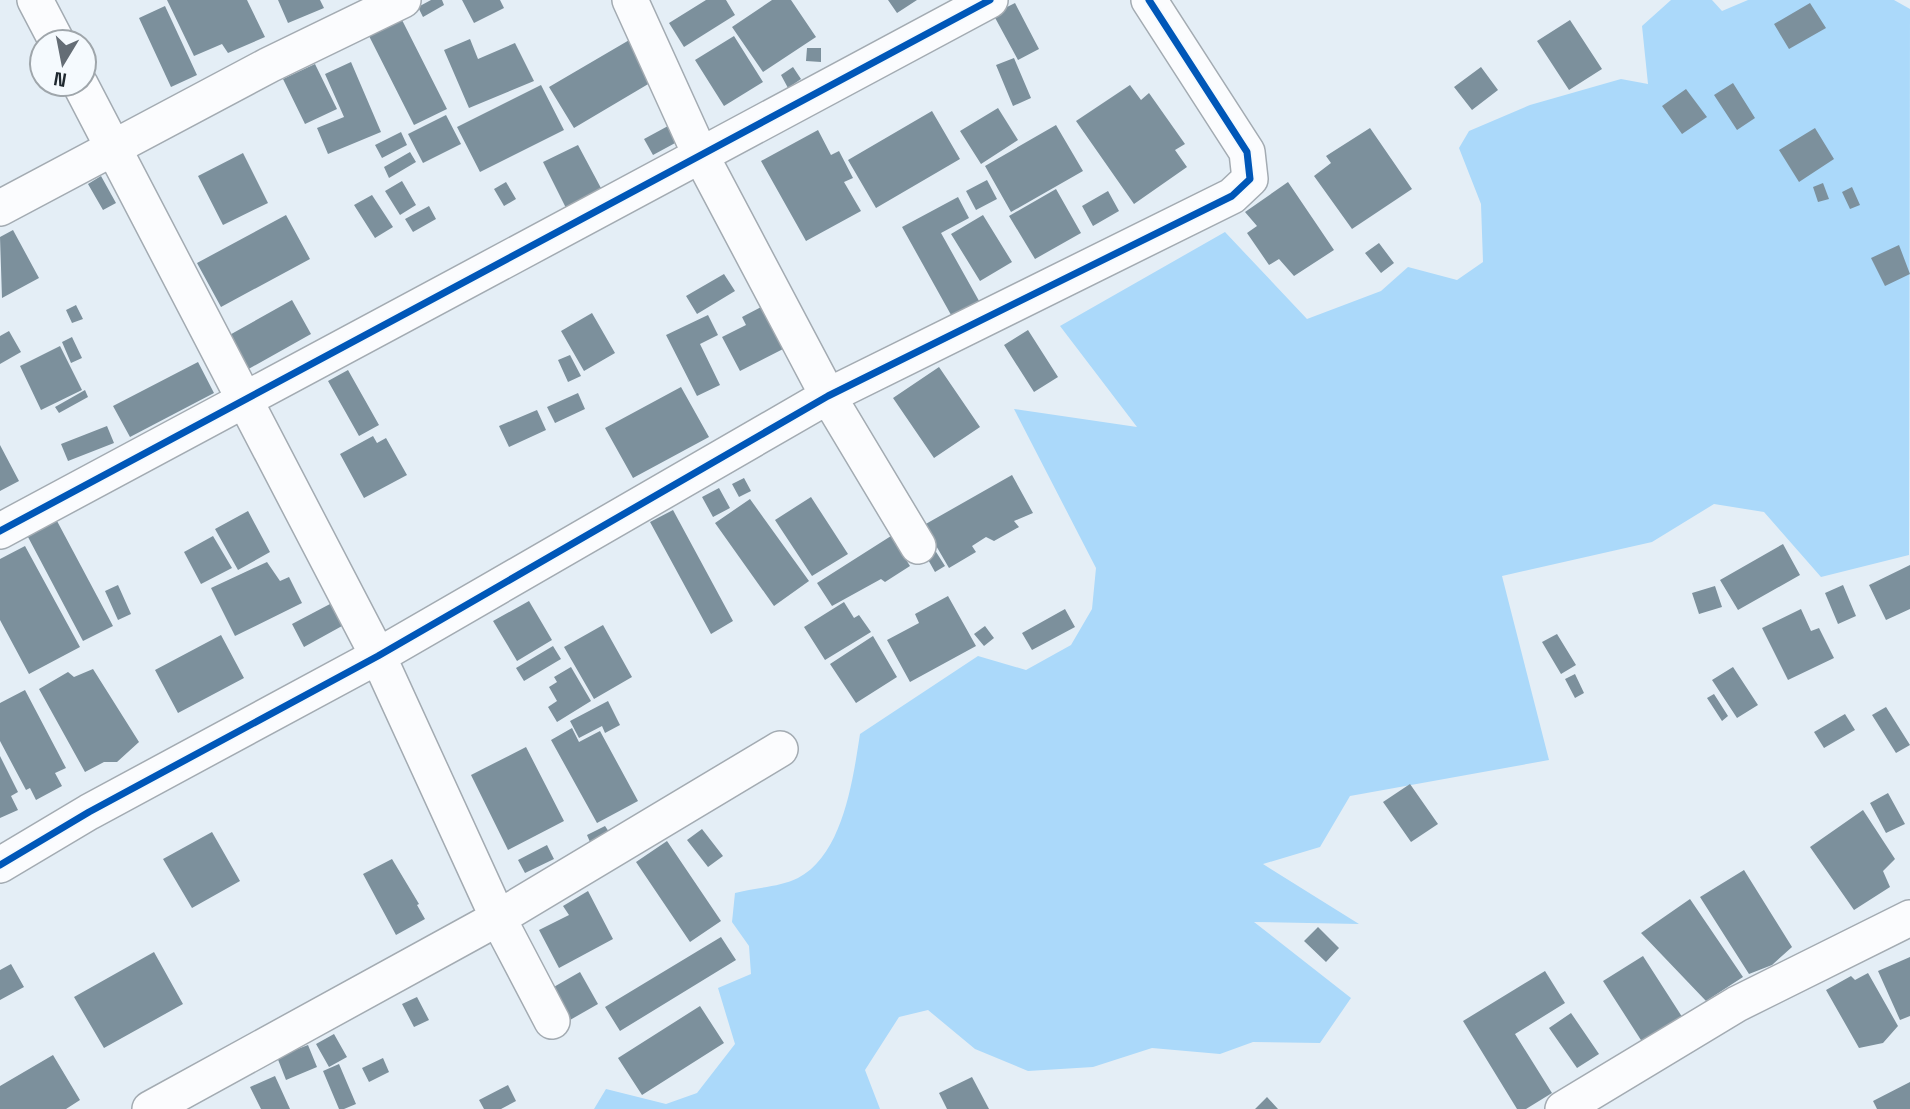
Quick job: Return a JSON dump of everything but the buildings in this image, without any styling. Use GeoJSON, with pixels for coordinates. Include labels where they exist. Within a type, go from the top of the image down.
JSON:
{"type":"FeatureCollection","features":[{"type":"Feature","properties":{"kind":"street"},"geometry":{"type":"LineString","coordinates":[[35,0],[50,28]]}},
{"type":"Feature","properties":{"kind":"street"},"geometry":{"type":"LineString","coordinates":[[0,208],[269,65],[403,0]]}},
{"type":"Feature","properties":{"kind":"street"},"geometry":{"type":"LineString","coordinates":[[630,0],[700,154],[828,396],[918,546]]}},
{"type":"Feature","properties":{"kind":"street"},"geometry":{"type":"LineString","coordinates":[[0,531],[990,0]]}},
{"type":"Feature","properties":{"kind":"street"},"geometry":{"type":"LineString","coordinates":[[0,865],[89,812],[378,656],[828,396],[1232,196],[1250,179],[1247,152],[1151,1]]}},
{"type":"Feature","properties":{"kind":"street"},"geometry":{"type":"LineString","coordinates":[[87,98],[378,656],[498,918],[552,1021]]}},
{"type":"Feature","properties":{"kind":"street"},"geometry":{"type":"LineString","coordinates":[[150,1109],[498,918],[780,749]]}},
{"type":"Feature","properties":{"kind":"street"},"geometry":{"type":"LineString","coordinates":[[1563,1109],[1737,1004],[1910,918]]}},
{"type":"Feature","properties":{"kind":"shaded area"},"geometry":{"type":"Polygon","coordinates":[[[1671,0],[1712,0],[1722,11],[1748,0],[1894,0],[1910,9],[1909,555],[1821,577],[1764,512],[1714,504],[1652,542],[1502,576],[1549,760],[1350,796],[1320,847],[1263,864],[1359,924],[1254,922],[1351,998],[1320,1043],[1253,1042],[1220,1054],[1152,1048],[1093,1067],[1028,1071],[975,1049],[928,1010],[899,1017],[865,1070],[880,1109],[594,1109],[606,1089],[666,1104],[697,1093],[735,1044],[718,988],[751,974],[749,946],[732,922],[735,893],[798,878],[813,867],[826,852],[843,814],[860,734],[978,656],[1026,670],[1071,645],[1092,609],[1096,568],[1014,409],[1137,427],[1060,326],[1225,232],[1307,319],[1381,291],[1408,267],[1457,280],[1483,262],[1481,204],[1459,148],[1469,131],[1530,105],[1621,79],[1648,84],[1642,26],[1671,0]]]}},
{"type":"Feature","properties":{"kind":"cycle path"},"geometry":{"type":"LineString","coordinates":[[0,531],[990,0]]}},
{"type":"Feature","properties":{"kind":"cycle path"},"geometry":{"type":"LineString","coordinates":[[0,865],[89,812],[378,656],[828,396],[1232,196],[1250,179],[1247,152],[1149,0]]}}]}
